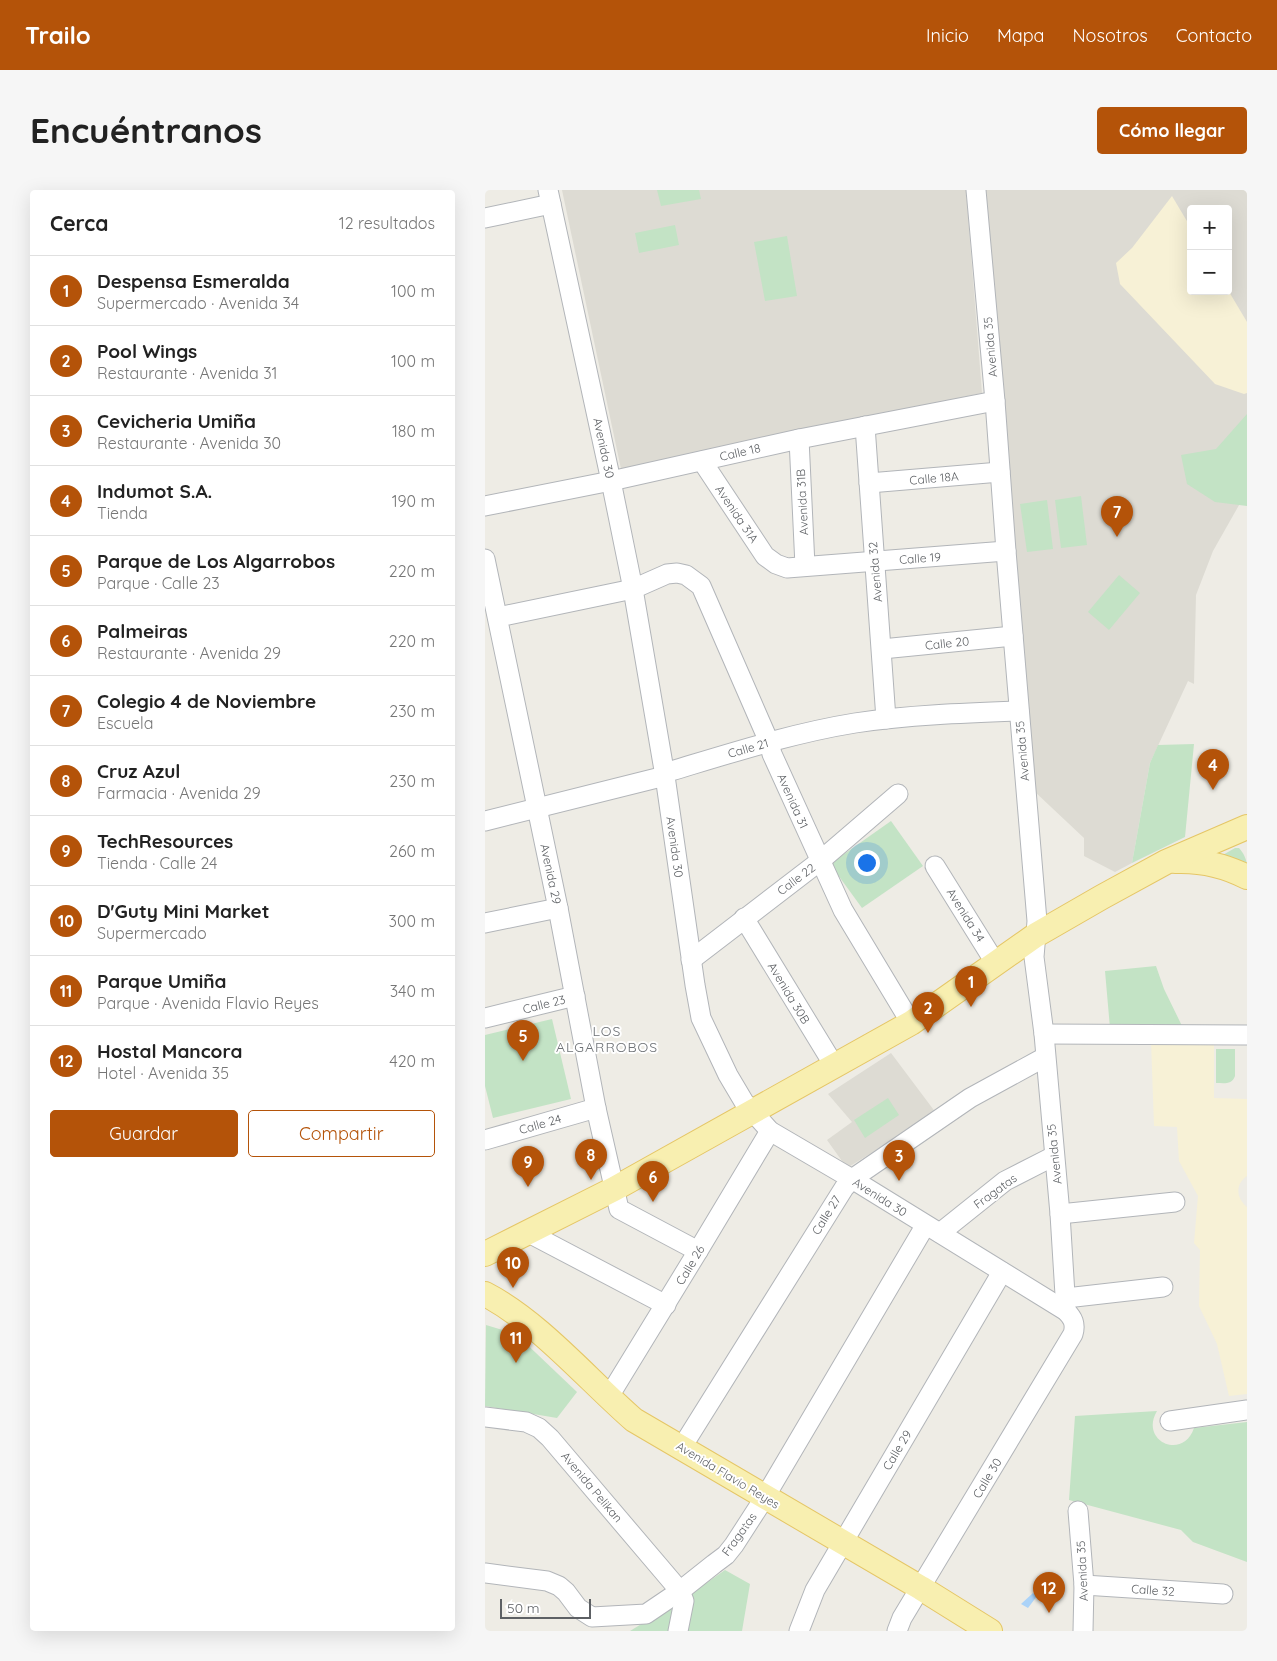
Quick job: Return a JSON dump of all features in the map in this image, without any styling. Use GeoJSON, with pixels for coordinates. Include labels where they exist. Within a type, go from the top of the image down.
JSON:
{"type":"FeatureCollection","features":[{"type":"Feature","properties":{"kind":"main road"},"geometry":{"type":"LineString","coordinates":[[485,1254],[614,1190],[749,1107],[835,1067],[911,1023],[1036,936],[1102,897],[1166,862],[1246,830]]}},
{"type":"Feature","properties":{"kind":"main road"},"geometry":{"type":"LineString","coordinates":[[1170,861],[1219,865],[1247,877]]}},
{"type":"Feature","properties":{"kind":"main road","name":"Avenida Flavio Reyes"},"geometry":{"type":"LineString","coordinates":[[485,1294],[501,1302],[546,1338],[634,1420],[921,1588],[990,1631]]}},
{"type":"Feature","properties":{"kind":"street","name":"Avenida 35"},"geometry":{"type":"LineString","coordinates":[[976,190],[1037,921],[1034,957],[1044,1034],[1069,1311]]}},
{"type":"Feature","properties":{"kind":"street"},"geometry":{"type":"LineString","coordinates":[[485,218],[549,197]]}},
{"type":"Feature","properties":{"kind":"street","name":"Avenida 30"},"geometry":{"type":"LineString","coordinates":[[549,197],[633,589],[665,776],[701,1018],[728,1075],[749,1107],[770,1131],[1069,1311]]}},
{"type":"Feature","properties":{"kind":"street","name":"Calle 18"},"geometry":{"type":"LineString","coordinates":[[485,506],[611,481],[799,438],[995,401]]}},
{"type":"Feature","properties":{"kind":"street","name":"Avenida 32"},"geometry":{"type":"LineString","coordinates":[[865,426],[886,719]]}},
{"type":"Feature","properties":{"kind":"street","name":"Avenida 31B"},"geometry":{"type":"LineString","coordinates":[[799,438],[805,566]]}},
{"type":"Feature","properties":{"kind":"street","name":"Avenida 31A"},"geometry":{"type":"LineString","coordinates":[[702,460],[765,556],[776,564]]}},
{"type":"Feature","properties":{"kind":"street","name":"Calle 18A"},"geometry":{"type":"LineString","coordinates":[[869,483],[1000,472]]}},
{"type":"Feature","properties":{"kind":"street","name":"Calle 19"},"geometry":{"type":"LineString","coordinates":[[776,564],[787,568],[1006,551]]}},
{"type":"Feature","properties":{"kind":"street","name":"Avenida 29"},"geometry":{"type":"LineString","coordinates":[[485,559],[558,908],[596,1108],[619,1209],[699,1251]]}},
{"type":"Feature","properties":{"kind":"street","name":"Avenida 31"},"geometry":{"type":"LineString","coordinates":[[633,589],[667,574],[677,573],[686,575],[701,586],[769,742],[772,754],[843,910],[911,1023]]}},
{"type":"Feature","properties":{"kind":"street"},"geometry":{"type":"LineString","coordinates":[[498,617],[633,589]]}},
{"type":"Feature","properties":{"kind":"street","name":"Calle 20"},"geometry":{"type":"LineString","coordinates":[[882,649],[1013,636]]}},
{"type":"Feature","properties":{"kind":"street","name":"Calle 21"},"geometry":{"type":"LineString","coordinates":[[485,821],[665,776],[671,771],[769,742],[853,724],[886,719],[1019,711]]}},
{"type":"Feature","properties":{"kind":"street","name":"Calle 22"},"geometry":{"type":"LineString","coordinates":[[691,960],[820,860],[898,794]]}},
{"type":"Feature","properties":{"kind":"street","name":"Avenida 34"},"geometry":{"type":"LineString","coordinates":[[935,866],[996,964]]}},
{"type":"Feature","properties":{"kind":"street"},"geometry":{"type":"LineString","coordinates":[[485,923],[558,908]]}},
{"type":"Feature","properties":{"kind":"street","name":"Avenida 30B"},"geometry":{"type":"LineString","coordinates":[[744,918],[835,1067]]}},
{"type":"Feature","properties":{"kind":"street","name":"Calle 23"},"geometry":{"type":"LineString","coordinates":[[485,1018],[575,996]]}},
{"type":"Feature","properties":{"kind":"street"},"geometry":{"type":"LineString","coordinates":[[1044,1034],[1247,1035]]}},
{"type":"Feature","properties":{"kind":"street","name":"Calle 27"},"geometry":{"type":"LineString","coordinates":[[682,1447],[844,1188],[852,1179],[970,1098],[1045,1057]]}},
{"type":"Feature","properties":{"kind":"street","name":"Calle 24"},"geometry":{"type":"LineString","coordinates":[[485,1140],[596,1108]]}},
{"type":"Feature","properties":{"kind":"street","name":"Calle 26"},"geometry":{"type":"LineString","coordinates":[[609,1398],[770,1131]]}},
{"type":"Feature","properties":{"kind":"street","name":"Fragatas"},"geometry":{"type":"LineString","coordinates":[[621,1631],[680,1591],[725,1555],[734,1545],[932,1229],[1005,1181],[1054,1156]]}},
{"type":"Feature","properties":{"kind":"street"},"geometry":{"type":"LineString","coordinates":[[1060,1214],[1175,1202]]}},
{"type":"Feature","properties":{"kind":"street"},"geometry":{"type":"LineString","coordinates":[[527,1232],[666,1305]]}},
{"type":"Feature","properties":{"kind":"street","name":"Calle 29"},"geometry":{"type":"LineString","coordinates":[[799,1631],[815,1590],[1002,1272]]}},
{"type":"Feature","properties":{"kind":"street"},"geometry":{"type":"LineString","coordinates":[[1069,1311],[1163,1287]]}},
{"type":"Feature","properties":{"kind":"street","name":"Calle 30"},"geometry":{"type":"LineString","coordinates":[[897,1631],[902,1618],[1073,1334],[1069,1311]]}},
{"type":"Feature","properties":{"kind":"street"},"geometry":{"type":"LineString","coordinates":[[1171,1421],[1247,1410]]}},
{"type":"Feature","properties":{"kind":"street","name":"Avenida Pelikan"},"geometry":{"type":"LineString","coordinates":[[485,1417],[526,1422],[539,1428],[551,1438],[680,1591]]}},
{"type":"Feature","properties":{"kind":"street","name":"Avenida 35"},"geometry":{"type":"LineString","coordinates":[[1078,1511],[1084,1585],[1083,1631]]}},
{"type":"Feature","properties":{"kind":"street"},"geometry":{"type":"LineString","coordinates":[[485,1573],[547,1581],[559,1586],[592,1624],[646,1614]]}},
{"type":"Feature","properties":{"kind":"street","name":"Calle 32"},"geometry":{"type":"LineString","coordinates":[[1084,1585],[1223,1594]]}},
{"type":"Feature","properties":{"kind":"street"},"geometry":{"type":"LineString","coordinates":[[678,1631],[684,1601],[680,1591]]}},
{"type":"Feature","properties":{"kind":"shaded area"},"geometry":{"type":"Polygon","coordinates":[[[562,190],[966,190],[982,393],[621,469],[562,190]]]}},
{"type":"Feature","properties":{"kind":"shaded area"},"geometry":{"type":"Polygon","coordinates":[[[986,190],[1247,190],[1247,491],[1213,551],[1196,595],[1194,684],[1188,681],[1150,763],[1132,863],[1115,872],[1084,856],[1084,838],[1034,791],[986,190]]]}},
{"type":"Feature","properties":{"kind":"shaded area"},"geometry":{"type":"Polygon","coordinates":[[[891,1053],[936,1113],[847,1168],[827,1140],[852,1122],[828,1094],[891,1053]]]}},
{"type":"Feature","properties":{"kind":"green space"},"geometry":{"type":"Polygon","coordinates":[[[657,190],[699,190],[701,199],[661,206],[657,190]]]}},
{"type":"Feature","properties":{"kind":"green space"},"geometry":{"type":"Polygon","coordinates":[[[675,225],[679,245],[639,253],[635,233],[675,225]]]}},
{"type":"Feature","properties":{"kind":"green space"},"geometry":{"type":"Polygon","coordinates":[[[787,236],[797,296],[765,301],[754,242],[787,236]]]}},
{"type":"Feature","properties":{"kind":"green space"},"geometry":{"type":"Polygon","coordinates":[[[1247,414],[1247,506],[1215,502],[1187,484],[1181,455],[1216,449],[1247,414]]]}},
{"type":"Feature","properties":{"kind":"green space"},"geometry":{"type":"Polygon","coordinates":[[[1081,496],[1087,545],[1061,548],[1055,500],[1081,496]]]}},
{"type":"Feature","properties":{"kind":"green space"},"geometry":{"type":"Polygon","coordinates":[[[1047,500],[1053,549],[1027,552],[1020,504],[1047,500]]]}},
{"type":"Feature","properties":{"kind":"green space"},"geometry":{"type":"Polygon","coordinates":[[[1119,575],[1140,593],[1109,630],[1088,612],[1119,575]]]}},
{"type":"Feature","properties":{"kind":"green space"},"geometry":{"type":"Polygon","coordinates":[[[1194,744],[1185,837],[1132,863],[1150,763],[1158,745],[1194,744]]]}},
{"type":"Feature","properties":{"kind":"green space"},"geometry":{"type":"Polygon","coordinates":[[[891,821],[923,866],[862,908],[830,864],[891,821]]]}},
{"type":"Feature","properties":{"kind":"green space"},"geometry":{"type":"Polygon","coordinates":[[[1235,848],[1239,848],[1242,852],[1247,866],[1221,856],[1235,848]]]}},
{"type":"Feature","properties":{"kind":"green space"},"geometry":{"type":"Polygon","coordinates":[[[1156,966],[1164,989],[1183,1028],[1110,1028],[1105,971],[1156,966]]]}},
{"type":"Feature","properties":{"kind":"green space"},"geometry":{"type":"Polygon","coordinates":[[[552,1019],[571,1099],[493,1118],[485,1086],[485,1035],[552,1019]]]}},
{"type":"Feature","properties":{"kind":"green space"},"geometry":{"type":"Polygon","coordinates":[[[1216,1049],[1235,1049],[1235,1076],[1230,1082],[1216,1083],[1216,1049]]]}},
{"type":"Feature","properties":{"kind":"green space"},"geometry":{"type":"Polygon","coordinates":[[[888,1098],[899,1115],[865,1138],[854,1120],[888,1098]]]}},
{"type":"Feature","properties":{"kind":"green space"},"geometry":{"type":"Polygon","coordinates":[[[486,1325],[516,1334],[577,1392],[557,1418],[485,1406],[486,1325]]]}},
{"type":"Feature","properties":{"kind":"green space"},"geometry":{"type":"Polygon","coordinates":[[[1157,1411],[1153,1422],[1154,1431],[1158,1438],[1165,1443],[1173,1445],[1189,1438],[1194,1428],[1247,1422],[1247,1562],[1193,1542],[1181,1530],[1069,1500],[1075,1416],[1157,1411]]]}},
{"type":"Feature","properties":{"kind":"green space"},"geometry":{"type":"Polygon","coordinates":[[[725,1570],[750,1584],[742,1631],[630,1631],[695,1591],[725,1570]]]}},
{"type":"Feature","properties":{"kind":"sand"},"geometry":{"type":"Polygon","coordinates":[[[1172,196],[1187,221],[1187,295],[1231,295],[1247,322],[1247,393],[1244,394],[1215,384],[1120,284],[1116,263],[1132,248],[1172,196]]]}},
{"type":"Feature","properties":{"kind":"sand"},"geometry":{"type":"Polygon","coordinates":[[[1151,1041],[1214,1045],[1214,1098],[1247,1099],[1247,1176],[1240,1183],[1238,1191],[1243,1203],[1247,1207],[1247,1394],[1229,1396],[1217,1344],[1199,1306],[1200,1250],[1194,1243],[1198,1196],[1179,1161],[1177,1127],[1154,1126],[1151,1041]]]}},
{"type":"Feature","properties":{"kind":"water"},"geometry":{"type":"Polygon","coordinates":[[[1033,1593],[1037,1596],[1028,1608],[1021,1604],[1033,1593]]]}},
{"type":"Feature","properties":{"kind":"place","name":"Colegio 4 de Noviembre"},"geometry":{"type":"Point","coordinates":[1117,537]}},
{"type":"Feature","properties":{"kind":"place","name":"Indumot S.A."},"geometry":{"type":"Point","coordinates":[1213,790]}},
{"type":"Feature","properties":{"kind":"place","name":"Despensa Esmeralda"},"geometry":{"type":"Point","coordinates":[971,1007]}},
{"type":"Feature","properties":{"kind":"place","name":"Pool Wings"},"geometry":{"type":"Point","coordinates":[928,1033]}},
{"type":"Feature","properties":{"kind":"place","name":"Parque de Los Algarrobos"},"geometry":{"type":"Point","coordinates":[523,1061]}},
{"type":"Feature","properties":{"kind":"place","name":"Cruz Azul"},"geometry":{"type":"Point","coordinates":[591,1180]}},
{"type":"Feature","properties":{"kind":"place","name":"Cevicheria Umiña"},"geometry":{"type":"Point","coordinates":[899,1181]}},
{"type":"Feature","properties":{"kind":"place","name":"TechResources"},"geometry":{"type":"Point","coordinates":[528,1187]}},
{"type":"Feature","properties":{"kind":"place","name":"Palmeiras"},"geometry":{"type":"Point","coordinates":[653,1202]}},
{"type":"Feature","properties":{"kind":"place","name":"D'Guty Mini Market"},"geometry":{"type":"Point","coordinates":[513,1288]}},
{"type":"Feature","properties":{"kind":"place","name":"Parque Umiña"},"geometry":{"type":"Point","coordinates":[516,1363]}},
{"type":"Feature","properties":{"kind":"place","name":"Hostal Mancora"},"geometry":{"type":"Point","coordinates":[1049,1613]}},
{"type":"Feature","properties":{"kind":"district","name":"LOS ALGARROBOS"},"geometry":{"type":"Point","coordinates":[607,1040]}}]}
